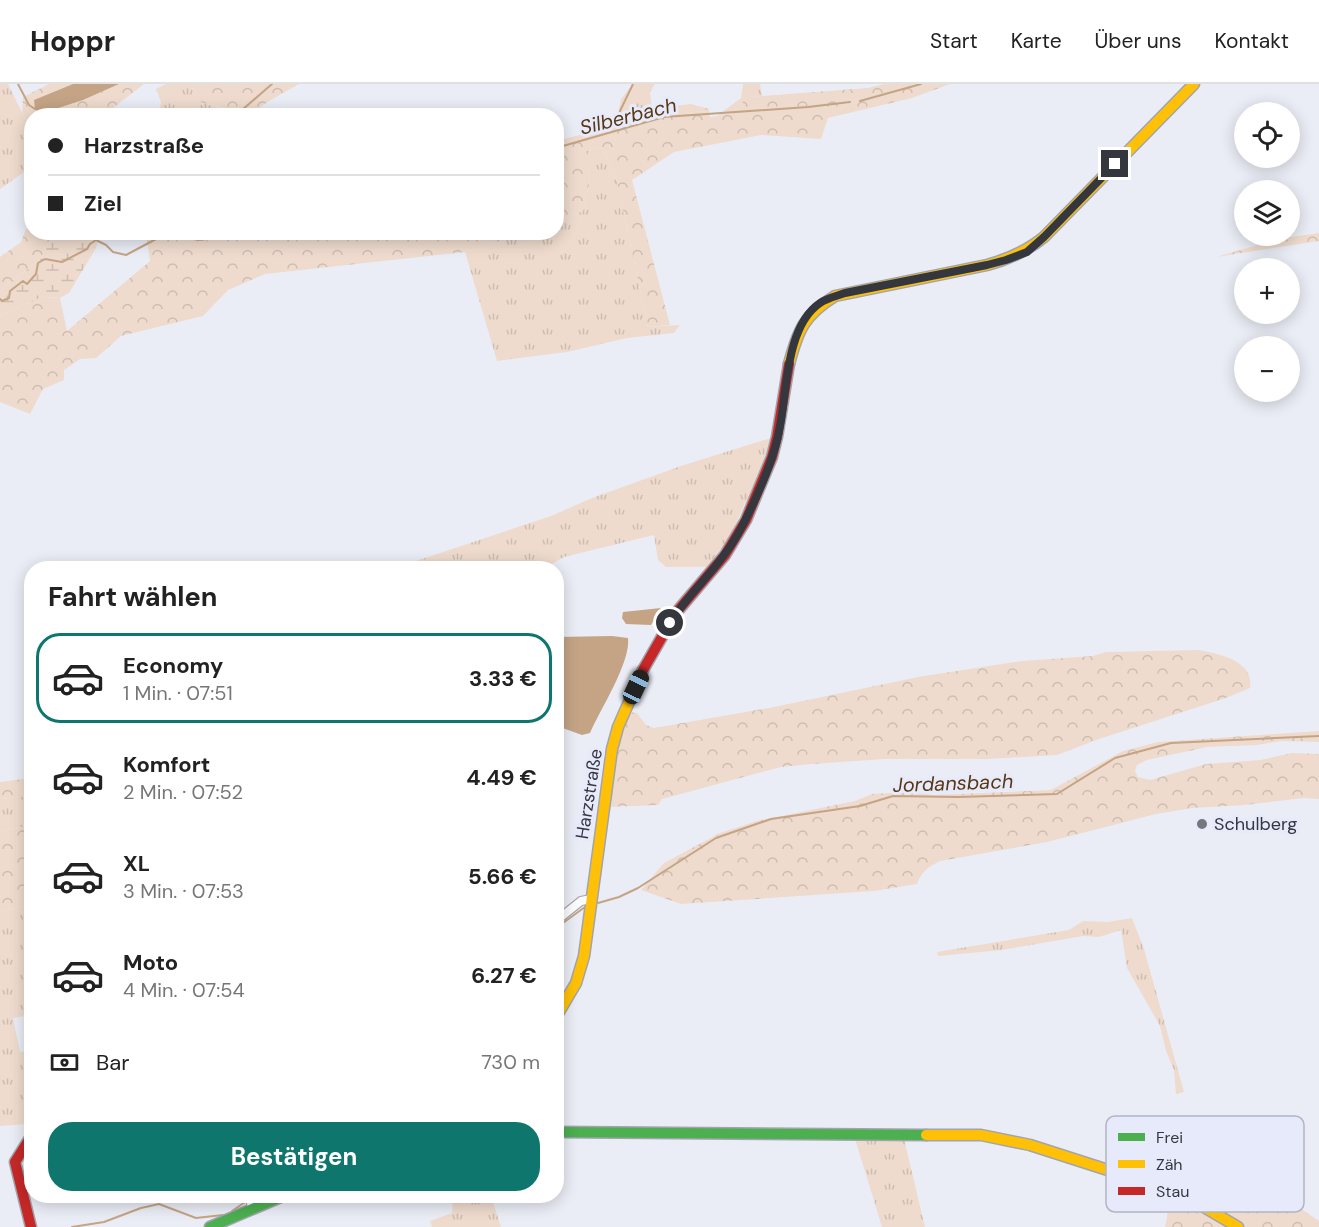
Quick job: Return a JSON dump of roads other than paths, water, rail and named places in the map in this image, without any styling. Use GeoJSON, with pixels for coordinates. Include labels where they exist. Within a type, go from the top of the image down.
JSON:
{"type":"FeatureCollection","features":[{"type":"Feature","properties":{"kind":"street","name":"Harzstraße"},"geometry":{"type":"LineString","coordinates":[[564,1004],[580,972],[609,765],[618,727],[661,637],[675,615],[730,547],[758,494],[777,440],[795,342],[802,324],[816,306],[826,299],[845,293],[987,265],[1027,252],[1194,84]]}},
{"type":"Feature","properties":{"kind":"street"},"geometry":{"type":"LineString","coordinates":[[564,915],[584,899],[591,898]]}},
{"type":"Feature","properties":{"kind":"street"},"geometry":{"type":"LineString","coordinates":[[564,1132],[981,1134],[1030,1145],[1106,1169]]}},
{"type":"Feature","properties":{"kind":"street"},"geometry":{"type":"LineString","coordinates":[[24,1148],[15,1162],[24,1199]]}},
{"type":"Feature","properties":{"kind":"street"},"geometry":{"type":"LineString","coordinates":[[25,1203],[31,1227]]}},
{"type":"Feature","properties":{"kind":"street"},"geometry":{"type":"LineString","coordinates":[[251,1203],[251,1208]]}},
{"type":"Feature","properties":{"kind":"street"},"geometry":{"type":"LineString","coordinates":[[210,1227],[264,1203]]}},
{"type":"Feature","properties":{"kind":"street"},"geometry":{"type":"LineString","coordinates":[[1212,1212],[1238,1227]]}},
{"type":"Feature","properties":{"kind":"waterway"},"geometry":{"type":"LineString","coordinates":[[18,84],[29,105],[34,108]]}},
{"type":"Feature","properties":{"kind":"waterway"},"geometry":{"type":"LineString","coordinates":[[244,108],[272,84]]}},
{"type":"Feature","properties":{"kind":"waterway"},"geometry":{"type":"LineString","coordinates":[[619,129],[620,111],[633,84]]}},
{"type":"Feature","properties":{"kind":"waterway","name":"Silberbach"},"geometry":{"type":"LineString","coordinates":[[860,101],[921,84]]}},
{"type":"Feature","properties":{"kind":"waterway","name":"Silberbach"},"geometry":{"type":"LineString","coordinates":[[564,146],[664,117],[850,102]]}},
{"type":"Feature","properties":{"kind":"waterway","name":"Silberbach"},"geometry":{"type":"LineString","coordinates":[[0,299],[2,301],[9,298],[10,291],[23,281],[27,284],[36,274],[38,263],[45,259],[62,262],[87,249],[96,240]]}},
{"type":"Feature","properties":{"kind":"waterway","name":"Silberbach"},"geometry":{"type":"LineString","coordinates":[[96,240],[113,252],[126,255],[154,240]]}},
{"type":"Feature","properties":{"kind":"waterway","name":"Jordansbach"},"geometry":{"type":"LineString","coordinates":[[598,903],[638,888],[716,838],[771,819],[860,806],[893,796],[1057,794],[1115,758],[1171,743],[1319,736]]}},
{"type":"Feature","properties":{"kind":"waterway","name":"Jordansbach"},"geometry":{"type":"LineString","coordinates":[[564,922],[585,907]]}},
{"type":"Feature","properties":{"kind":"waterway","name":"Jordansbach"},"geometry":{"type":"LineString","coordinates":[[232,1211],[244,1203]]}},
{"type":"Feature","properties":{"kind":"waterway","name":"Jordansbach"},"geometry":{"type":"LineString","coordinates":[[72,1227],[104,1222],[159,1204],[196,1218],[223,1215]]}},
{"type":"Feature","properties":{"kind":"place","name":"Schulberg"},"geometry":{"type":"Point","coordinates":[1202,824]}}]}
